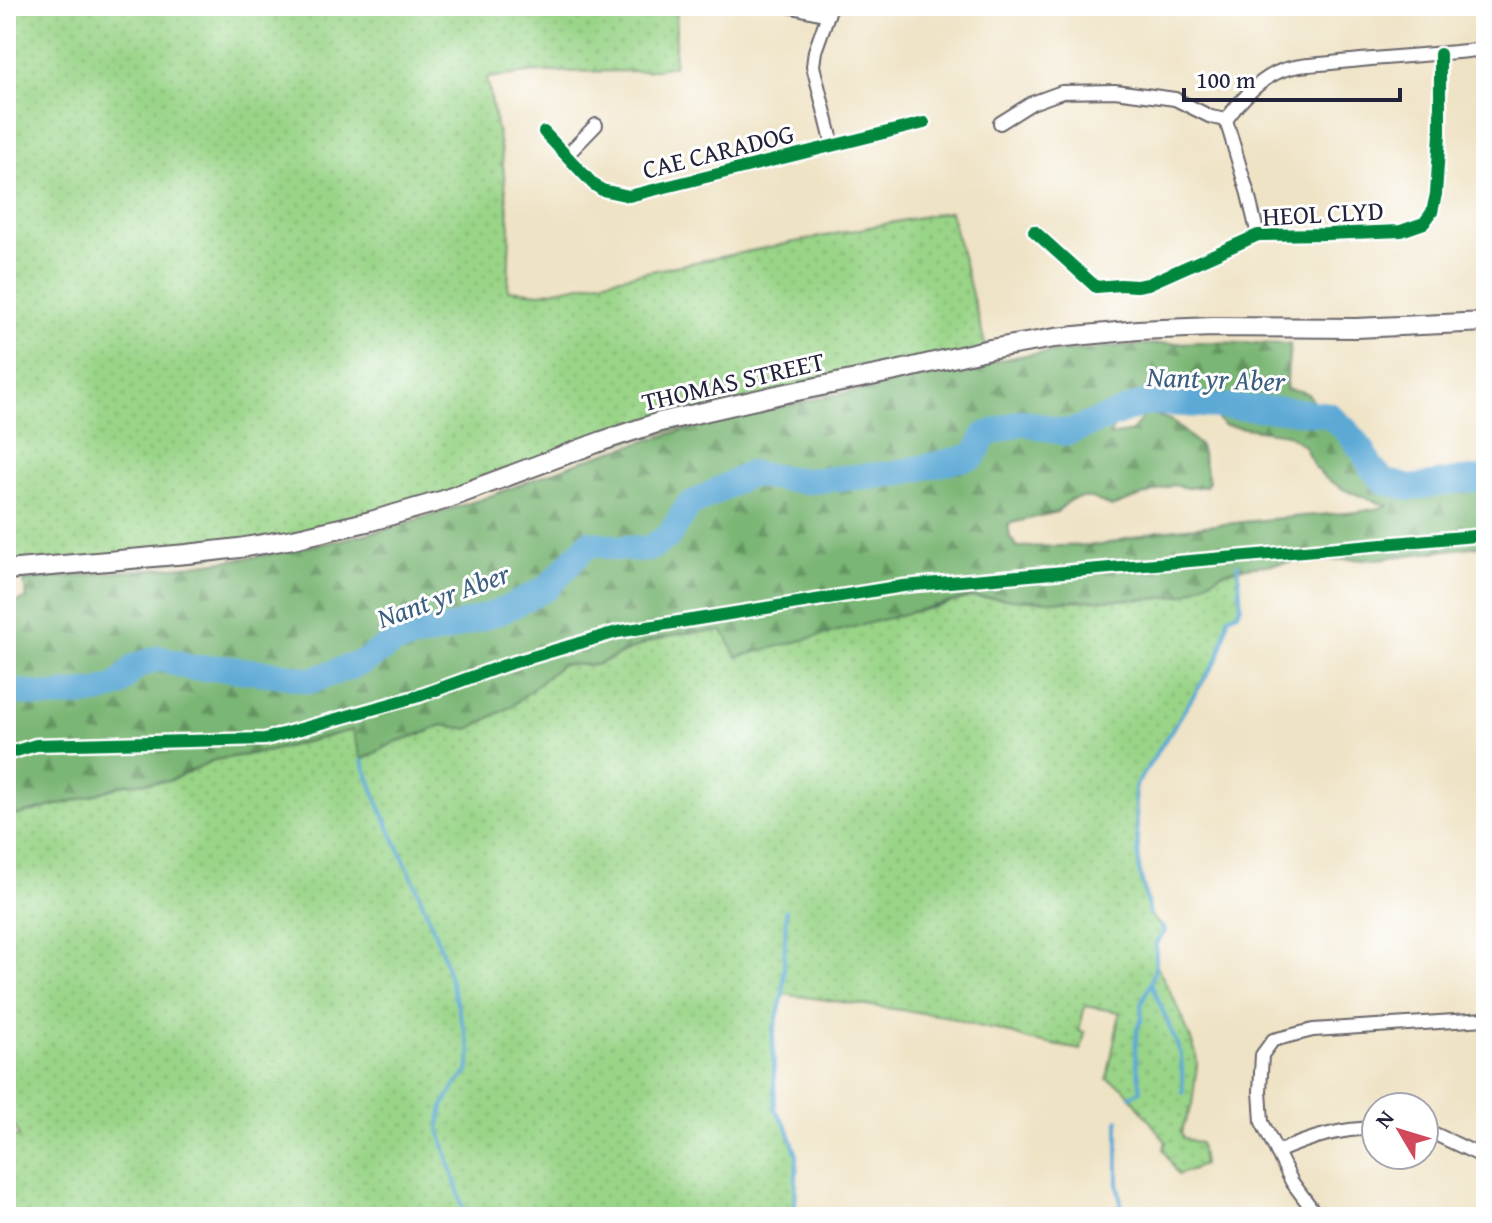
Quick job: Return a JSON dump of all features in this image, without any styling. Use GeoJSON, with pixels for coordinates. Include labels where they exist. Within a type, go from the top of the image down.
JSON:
{"type":"FeatureCollection","features":[{"type":"Feature","properties":{"kind":"main road","name":"THOMAS STREET"},"geometry":{"type":"LineString","coordinates":[[6,570],[239,548],[306,536],[444,500],[660,422],[1042,340],[1138,330],[1356,328],[1486,322]]}},
{"type":"Feature","properties":{"kind":"street"},"geometry":{"type":"LineString","coordinates":[[788,6],[830,11]]}},
{"type":"Feature","properties":{"kind":"street","name":"CAE CARADOG"},"geometry":{"type":"LineString","coordinates":[[830,11],[815,51],[813,66],[833,145]]}},
{"type":"Feature","properties":{"kind":"street"},"geometry":{"type":"LineString","coordinates":[[1226,120],[1256,88],[1282,70],[1342,61],[1486,49]]}},
{"type":"Feature","properties":{"kind":"street","name":"HEOL CLYD"},"geometry":{"type":"LineString","coordinates":[[1034,231],[1096,287],[1148,284],[1258,235],[1401,231],[1416,227],[1429,218],[1435,206],[1440,134],[1440,54]]}},
{"type":"Feature","properties":{"kind":"street"},"geometry":{"type":"LineString","coordinates":[[1000,123],[1032,103],[1062,92],[1115,91],[1175,99],[1211,117],[1226,120]]}},
{"type":"Feature","properties":{"kind":"street"},"geometry":{"type":"LineString","coordinates":[[1226,120],[1258,235]]}},
{"type":"Feature","properties":{"kind":"street","name":"CAE CARADOG"},"geometry":{"type":"LineString","coordinates":[[544,132],[586,179],[602,190],[629,196],[924,123]]}},
{"type":"Feature","properties":{"kind":"street"},"geometry":{"type":"LineString","coordinates":[[566,156],[596,125]]}},
{"type":"Feature","properties":{"kind":"street"},"geometry":{"type":"LineString","coordinates":[[1318,1217],[1292,1182],[1262,1122],[1262,1055],[1273,1040],[1313,1030],[1486,1019]]}},
{"type":"Feature","properties":{"kind":"street"},"geometry":{"type":"LineString","coordinates":[[1277,1152],[1312,1138],[1360,1128]]}},
{"type":"Feature","properties":{"kind":"street"},"geometry":{"type":"LineString","coordinates":[[1440,1136],[1486,1158]]}},
{"type":"Feature","properties":{"kind":"green space"},"geometry":{"type":"Polygon","coordinates":[[[6,6],[677,6],[674,66],[646,71],[536,72],[487,78],[502,157],[510,227],[508,290],[541,293],[950,211],[988,355],[622,442],[283,547],[6,582],[6,6]]]}},
{"type":"Feature","properties":{"kind":"green space"},"geometry":{"type":"Polygon","coordinates":[[[1198,342],[1290,344],[1286,389],[1308,394],[1319,414],[1332,419],[1351,434],[1383,480],[1415,487],[1486,479],[1486,545],[1377,559],[1314,560],[1238,568],[1222,573],[1184,595],[1153,599],[1052,601],[970,597],[737,657],[723,631],[682,633],[648,642],[596,665],[562,664],[512,706],[469,729],[442,725],[395,742],[362,760],[352,730],[270,751],[214,760],[169,781],[125,784],[85,798],[6,818],[6,604],[27,599],[24,581],[193,565],[326,543],[387,529],[482,499],[584,460],[719,420],[1025,355],[1198,342]],[[1147,402],[1123,411],[1109,436],[1132,432],[1146,412],[1171,420],[1200,446],[1209,481],[1206,486],[1188,488],[1173,485],[1111,507],[1092,498],[1070,500],[1057,512],[1008,524],[1010,538],[1018,547],[1101,545],[1159,531],[1359,512],[1388,506],[1345,490],[1325,478],[1314,466],[1304,446],[1287,434],[1223,425],[1205,405],[1147,402]]]}},
{"type":"Feature","properties":{"kind":"green space"},"geometry":{"type":"Polygon","coordinates":[[[1238,568],[1241,606],[1238,613],[1228,617],[1218,658],[1135,787],[1139,868],[1150,915],[1165,931],[1156,943],[1156,964],[1178,1007],[1196,1053],[1192,1105],[1181,1132],[1183,1138],[1200,1143],[1203,1165],[1178,1175],[1163,1149],[1166,1142],[1123,1087],[1107,1079],[1120,1012],[1085,1006],[1079,1031],[1085,1032],[1081,1050],[1028,1040],[945,1016],[783,994],[773,1035],[775,1109],[787,1127],[797,1155],[795,1206],[790,1217],[6,1217],[6,1137],[19,1137],[6,1104],[6,818],[85,798],[125,784],[169,781],[214,760],[270,751],[352,730],[363,759],[395,742],[442,725],[469,729],[512,706],[562,664],[596,665],[648,642],[682,633],[899,614],[970,597],[1052,601],[1154,599],[1184,595],[1222,573],[1238,568]]]}},
{"type":"Feature","properties":{"kind":"waterway","name":"Nant yr Aber"},"geometry":{"type":"LineString","coordinates":[[6,690],[48,696],[98,692],[118,685],[136,666],[159,658],[191,668],[223,668],[310,681],[363,662],[394,642],[448,629],[502,611],[547,588],[589,543],[649,549],[669,536],[688,506],[749,474],[806,481],[893,474],[974,456],[985,435],[1022,422],[1067,433],[1147,402],[1329,415],[1347,431],[1384,481],[1411,488],[1486,479]]}},
{"type":"Feature","properties":{"kind":"waterway"},"geometry":{"type":"LineString","coordinates":[[1150,915],[1139,868],[1135,787],[1218,658],[1228,617],[1238,613],[1241,606],[1238,564]]}},
{"type":"Feature","properties":{"kind":"waterway"},"geometry":{"type":"LineString","coordinates":[[362,760],[442,951],[471,1053],[468,1072],[443,1106],[439,1128],[463,1208],[469,1217]]}},
{"type":"Feature","properties":{"kind":"waterway"},"geometry":{"type":"LineString","coordinates":[[786,910],[783,994],[773,1035],[775,1109],[787,1127],[797,1155],[795,1206],[790,1217]]}},
{"type":"Feature","properties":{"kind":"waterway"},"geometry":{"type":"LineString","coordinates":[[1130,1096],[1141,1091],[1135,1052],[1137,1029],[1142,1019],[1141,1004],[1156,964],[1156,943],[1165,931],[1161,926]]}},
{"type":"Feature","properties":{"kind":"waterway"},"geometry":{"type":"LineString","coordinates":[[1151,983],[1181,1054],[1183,1093]]}},
{"type":"Feature","properties":{"kind":"waterway"},"geometry":{"type":"LineString","coordinates":[[1118,1120],[1118,1183],[1123,1217]]}},
{"type":"Feature","properties":{"kind":"cycle path"},"geometry":{"type":"LineString","coordinates":[[1034,231],[1096,287],[1148,284],[1258,235],[1401,231],[1424,223],[1432,212],[1436,194],[1440,54]]}},
{"type":"Feature","properties":{"kind":"cycle path"},"geometry":{"type":"LineString","coordinates":[[544,132],[593,184],[602,190],[629,196],[924,123]]}},
{"type":"Feature","properties":{"kind":"cycle path"},"geometry":{"type":"LineString","coordinates":[[6,754],[36,745],[265,739],[419,696],[505,665],[617,632],[903,586],[1486,535]]}}]}
